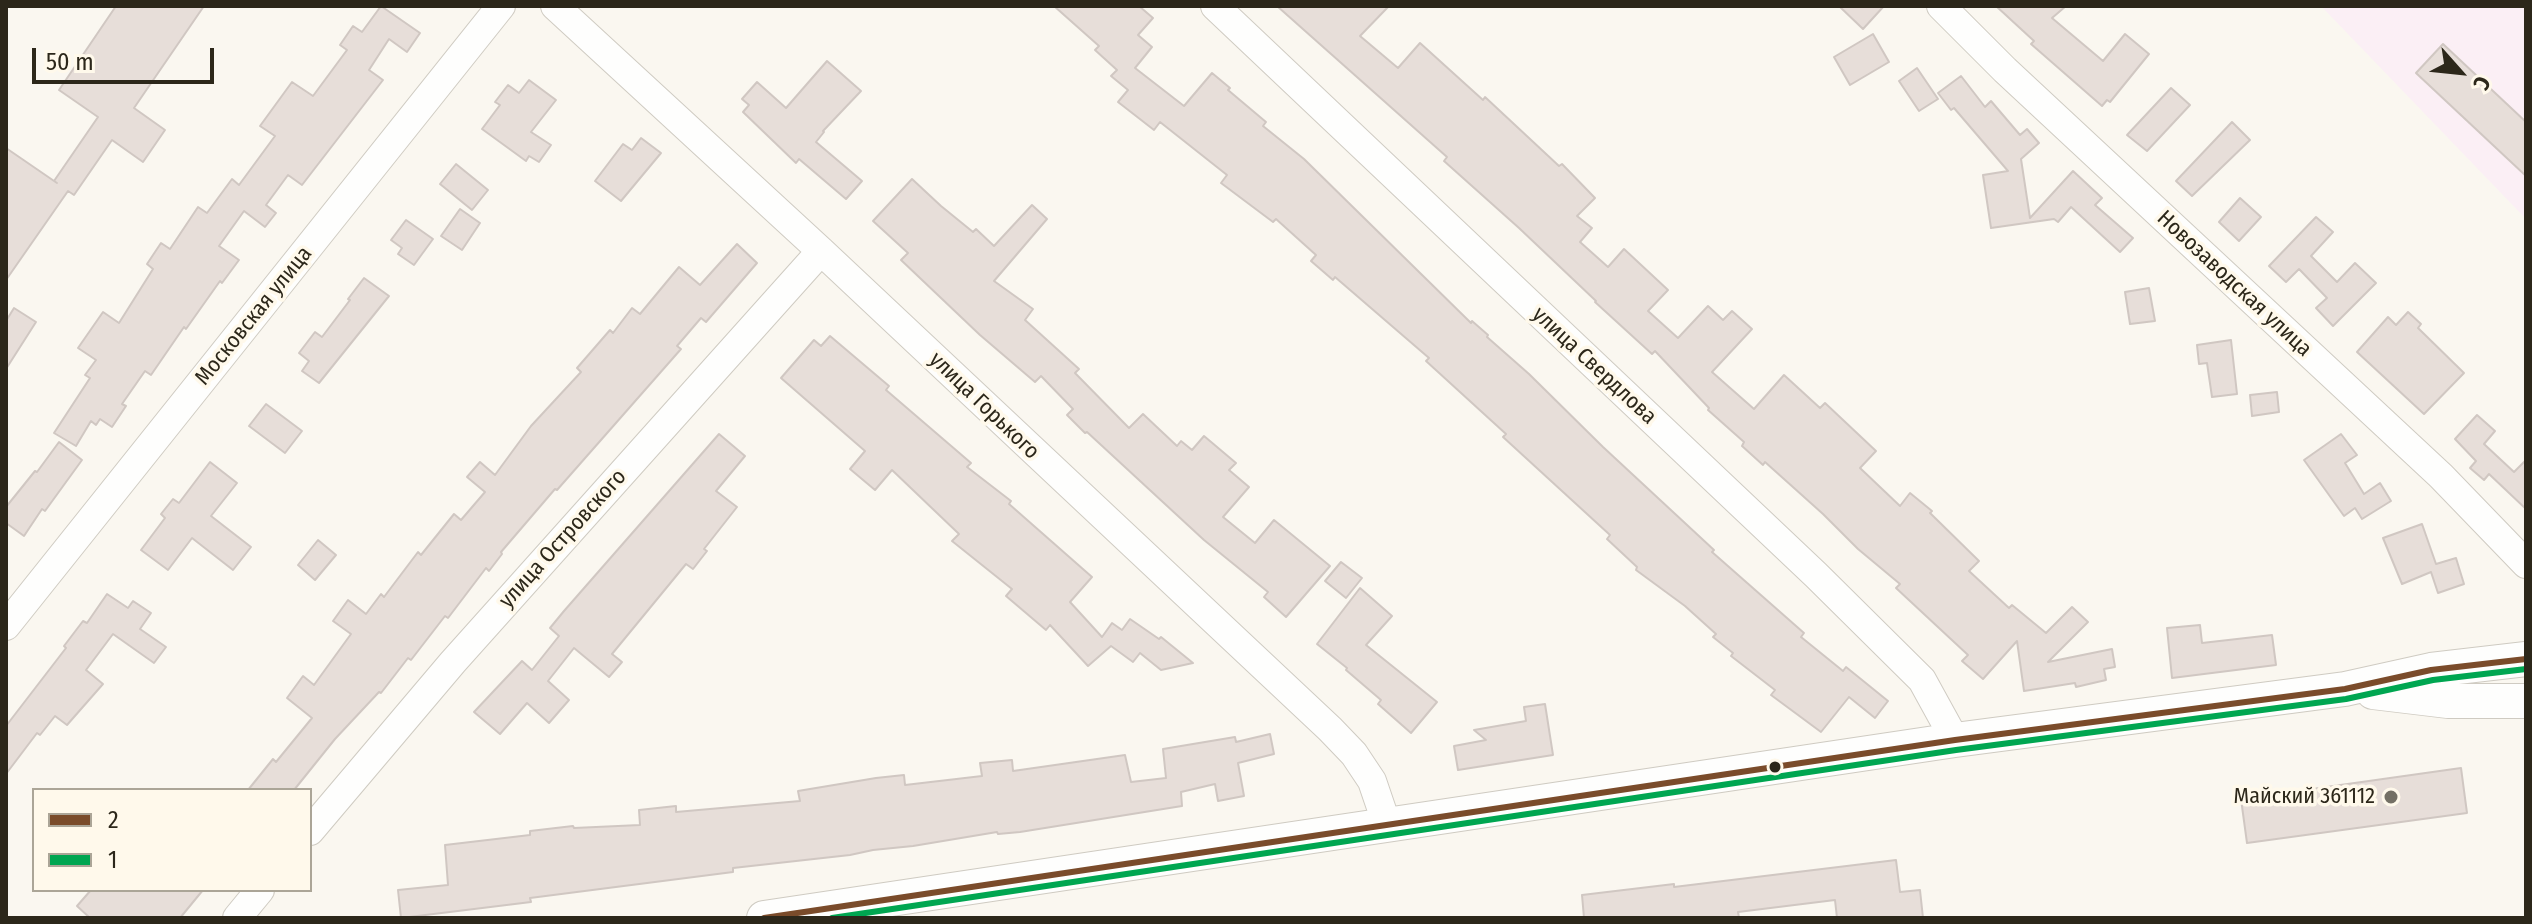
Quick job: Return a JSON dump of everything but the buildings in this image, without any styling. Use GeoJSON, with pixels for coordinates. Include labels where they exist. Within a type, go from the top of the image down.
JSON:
{"type":"FeatureCollection","features":[{"type":"Feature","properties":{"kind":"street","name":"Московская улица"},"geometry":{"type":"LineString","coordinates":[[6,626],[501,6]]}},
{"type":"Feature","properties":{"kind":"street","name":"улица Горького"},"geometry":{"type":"LineString","coordinates":[[555,6],[1330,729],[1354,754],[1372,781],[1387,825]]}},
{"type":"Feature","properties":{"kind":"street","name":"улица Свердлова"},"geometry":{"type":"LineString","coordinates":[[1215,6],[1804,564],[1922,680],[1955,740]]}},
{"type":"Feature","properties":{"kind":"street","name":"Новозаводская улица"},"geometry":{"type":"LineString","coordinates":[[1941,6],[2005,70],[2441,476],[2526,564]]}},
{"type":"Feature","properties":{"kind":"street","name":"улица Островского"},"geometry":{"type":"LineString","coordinates":[[312,829],[463,650],[821,251]]}},
{"type":"Feature","properties":{"kind":"street"},"geometry":{"type":"LineString","coordinates":[[764,918],[1955,740],[2345,689],[2431,670],[2526,659]]}},
{"type":"Feature","properties":{"kind":"street"},"geometry":{"type":"LineString","coordinates":[[2345,689],[2448,701],[2526,701]]}},
{"type":"Feature","properties":{"kind":"street"},"geometry":{"type":"LineString","coordinates":[[237,918],[258,892]]}},
{"type":"Feature","properties":{"kind":"shaded area"},"geometry":{"type":"Polygon","coordinates":[[[2321,6],[2526,6],[2526,219],[2321,6]]]}},
{"type":"Feature","properties":{"kind":"transit line","name":"2"},"geometry":{"type":"LineString","coordinates":[[764,918],[1955,740],[2345,689],[2431,670],[2526,659]]}},
{"type":"Feature","properties":{"kind":"transit line","name":"1"},"geometry":{"type":"LineString","coordinates":[[832,918],[1956,750],[2346,699],[2433,680],[2526,669]]}},
{"type":"Feature","properties":{"kind":"place","name":"Майский 361112"},"geometry":{"type":"Point","coordinates":[2391,797]}}]}
